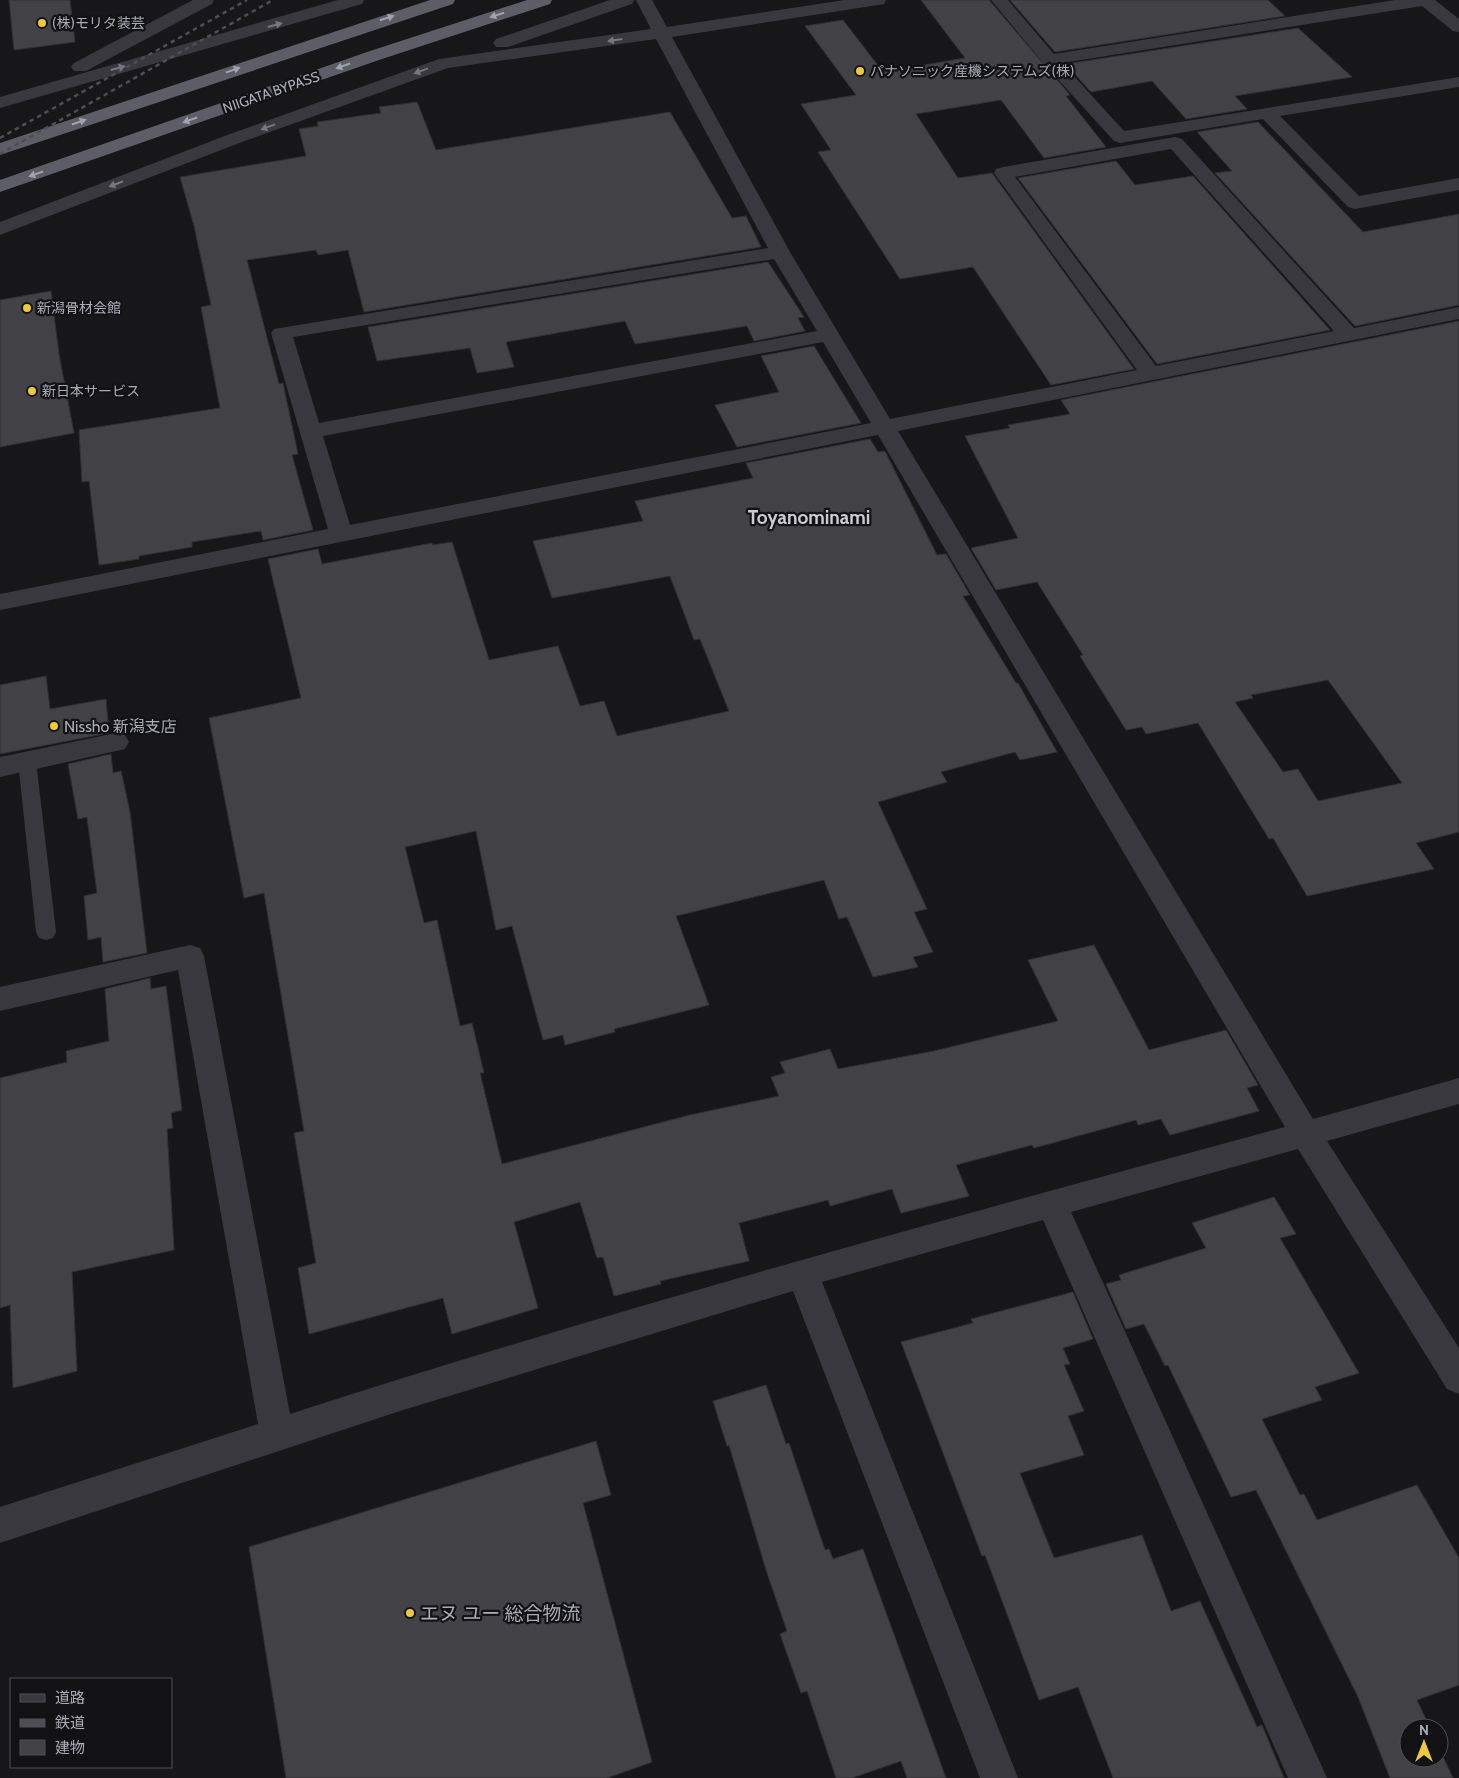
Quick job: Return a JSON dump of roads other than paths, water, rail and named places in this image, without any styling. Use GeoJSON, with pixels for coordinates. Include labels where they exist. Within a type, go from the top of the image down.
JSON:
{"type":"FeatureCollection","features":[{"type":"Feature","properties":{"kind":"highway","name":"NIIGATA BYPASS"},"geometry":{"type":"LineString","coordinates":[[0,149],[370,24],[447,0]]}},
{"type":"Feature","properties":{"kind":"highway","name":"NIIGATA BYPASS"},"geometry":{"type":"LineString","coordinates":[[0,186],[372,56],[544,0]]}},
{"type":"Feature","properties":{"kind":"street"},"geometry":{"type":"LineString","coordinates":[[37,91],[206,0]]}},
{"type":"Feature","properties":{"kind":"street"},"geometry":{"type":"LineString","coordinates":[[0,103],[307,16],[356,0]]}},
{"type":"Feature","properties":{"kind":"street"},"geometry":{"type":"LineString","coordinates":[[0,229],[236,138],[626,0]]}},
{"type":"Feature","properties":{"kind":"street"},"geometry":{"type":"LineString","coordinates":[[644,0],[780,252],[1306,1135],[1459,1378]]}},
{"type":"Feature","properties":{"kind":"street"},"geometry":{"type":"LineString","coordinates":[[444,63],[663,33],[878,0]]}},
{"type":"Feature","properties":{"kind":"street"},"geometry":{"type":"LineString","coordinates":[[999,0],[1050,60],[1120,136],[1268,114],[1459,82]]}},
{"type":"Feature","properties":{"kind":"street"},"geometry":{"type":"LineString","coordinates":[[1050,60],[1425,0],[1459,28]]}},
{"type":"Feature","properties":{"kind":"street"},"geometry":{"type":"LineString","coordinates":[[1268,114],[1355,203],[1459,184]]}},
{"type":"Feature","properties":{"kind":"street"},"geometry":{"type":"LineString","coordinates":[[1151,374],[1004,173],[1175,143],[1349,335]]}},
{"type":"Feature","properties":{"kind":"street"},"geometry":{"type":"LineString","coordinates":[[341,534],[281,333],[780,252]]}},
{"type":"Feature","properties":{"kind":"street"},"geometry":{"type":"LineString","coordinates":[[0,602],[1459,313]]}},
{"type":"Feature","properties":{"kind":"street"},"geometry":{"type":"LineString","coordinates":[[311,432],[830,335]]}},
{"type":"Feature","properties":{"kind":"street"},"geometry":{"type":"LineString","coordinates":[[0,767],[116,742]]}},
{"type":"Feature","properties":{"kind":"street"},"geometry":{"type":"LineString","coordinates":[[0,999],[190,956],[277,1434]]}},
{"type":"Feature","properties":{"kind":"street"},"geometry":{"type":"LineString","coordinates":[[0,1524],[422,1386],[802,1273],[1051,1203],[1306,1135],[1459,1091]]}},
{"type":"Feature","properties":{"kind":"street"},"geometry":{"type":"LineString","coordinates":[[1051,1203],[1308,1778]]}},
{"type":"Feature","properties":{"kind":"street"},"geometry":{"type":"LineString","coordinates":[[802,1273],[999,1778]]}},
{"type":"Feature","properties":{"kind":"lane"},"geometry":{"type":"LineString","coordinates":[[27,761],[46,932]]}},
{"type":"Feature","properties":{"kind":"railway"},"geometry":{"type":"LineString","coordinates":[[0,138],[247,0]]}},
{"type":"Feature","properties":{"kind":"railway"},"geometry":{"type":"LineString","coordinates":[[0,154],[273,0]]}},
{"type":"Feature","properties":{"kind":"place","name":"(株)モリタ装芸"},"geometry":{"type":"Point","coordinates":[42,23]}},
{"type":"Feature","properties":{"kind":"place","name":"パナソニック産機システムズ(株)"},"geometry":{"type":"Point","coordinates":[860,71]}},
{"type":"Feature","properties":{"kind":"place","name":"新潟骨材会館"},"geometry":{"type":"Point","coordinates":[27,308]}},
{"type":"Feature","properties":{"kind":"place","name":"新日本サービス"},"geometry":{"type":"Point","coordinates":[32,391]}},
{"type":"Feature","properties":{"kind":"place","name":"Nissho 新潟支店"},"geometry":{"type":"Point","coordinates":[54,726]}},
{"type":"Feature","properties":{"kind":"place","name":"エヌ ユー 総合物流"},"geometry":{"type":"Point","coordinates":[410,1613]}},
{"type":"Feature","properties":{"kind":"district","name":"Toyanominami"},"geometry":{"type":"Point","coordinates":[809,517]}}]}
